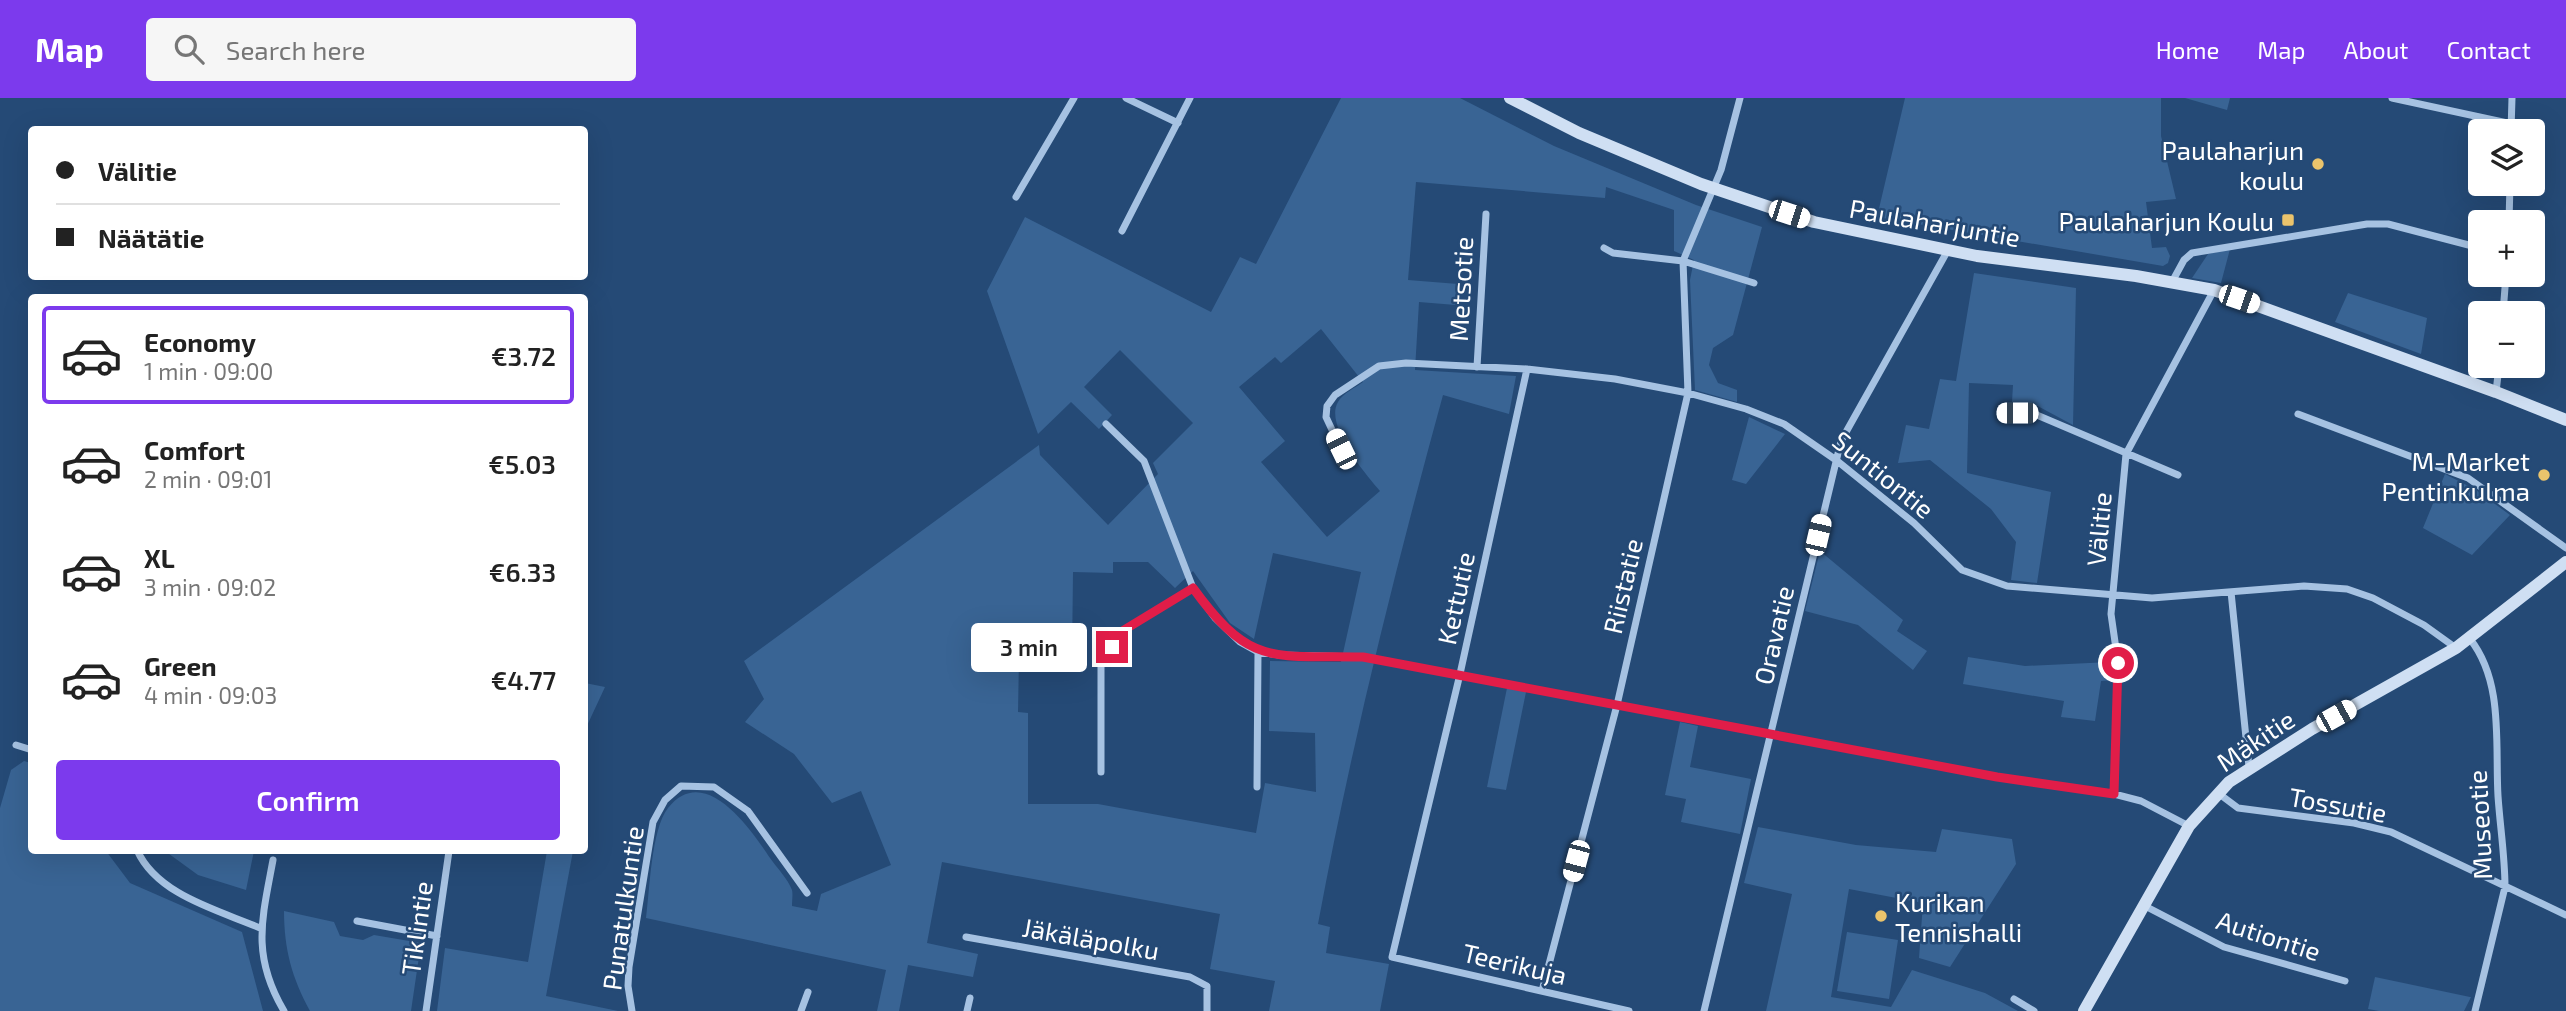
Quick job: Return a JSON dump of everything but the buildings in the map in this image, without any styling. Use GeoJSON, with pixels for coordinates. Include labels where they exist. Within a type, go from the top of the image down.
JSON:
{"type":"FeatureCollection","features":[{"type":"Feature","properties":{"kind":"main road","name":"Paulaharjuntie"},"geometry":{"type":"LineString","coordinates":[[1510,98],[1579,133],[1712,188],[1814,222],[1948,250],[2214,290],[2496,391],[2565,420]]}},
{"type":"Feature","properties":{"kind":"main road","name":"Mäkitie"},"geometry":{"type":"LineString","coordinates":[[2084,1011],[2189,827],[2217,793],[2249,767],[2470,639],[2566,562]]}},
{"type":"Feature","properties":{"kind":"street"},"geometry":{"type":"LineString","coordinates":[[1016,197],[1074,98]]}},
{"type":"Feature","properties":{"kind":"street"},"geometry":{"type":"LineString","coordinates":[[1126,98],[1178,123]]}},
{"type":"Feature","properties":{"kind":"street"},"geometry":{"type":"LineString","coordinates":[[1122,231],[1190,98]]}},
{"type":"Feature","properties":{"kind":"street","name":"Riistatie"},"geometry":{"type":"LineString","coordinates":[[1542,991],[1617,705],[1688,393],[1684,261],[1721,170],[1740,98]]}},
{"type":"Feature","properties":{"kind":"street"},"geometry":{"type":"LineString","coordinates":[[2392,98],[2479,119]]}},
{"type":"Feature","properties":{"kind":"street"},"geometry":{"type":"LineString","coordinates":[[2512,98],[2512,119]]}},
{"type":"Feature","properties":{"kind":"street","name":"Metsotie"},"geometry":{"type":"LineString","coordinates":[[1477,367],[1486,214]]}},
{"type":"Feature","properties":{"kind":"street"},"geometry":{"type":"LineString","coordinates":[[2172,282],[2183,260],[2192,253],[2367,223],[2388,224],[2468,245]]}},
{"type":"Feature","properties":{"kind":"street"},"geometry":{"type":"LineString","coordinates":[[1604,248],[1613,253],[1684,261],[1754,283]]}},
{"type":"Feature","properties":{"kind":"street","name":"Oravatie"},"geometry":{"type":"LineString","coordinates":[[1704,1011],[1841,441],[1948,250]]}},
{"type":"Feature","properties":{"kind":"street","name":"Välitie"},"geometry":{"type":"LineString","coordinates":[[2114,794],[2118,663],[2110,614],[2126,454],[2214,290]]}},
{"type":"Feature","properties":{"kind":"street","name":"Suntiontie"},"geometry":{"type":"LineString","coordinates":[[1341,449],[1326,417],[1327,406],[1335,395],[1366,372],[1379,366],[1406,363],[1527,369],[1615,379],[1688,393],[1745,409],[1784,424],[1836,460],[1914,523],[1962,570],[2007,586],[2152,598],[2304,586],[2347,589],[2373,598],[2424,625],[2456,648]]}},
{"type":"Feature","properties":{"kind":"street","name":"Kettutie"},"geometry":{"type":"LineString","coordinates":[[1392,957],[1460,674],[1527,369]]}},
{"type":"Feature","properties":{"kind":"street"},"geometry":{"type":"LineString","coordinates":[[2496,391],[2498,378]]}},
{"type":"Feature","properties":{"kind":"street"},"geometry":{"type":"LineString","coordinates":[[2003,413],[2032,413],[2178,475]]}},
{"type":"Feature","properties":{"kind":"street"},"geometry":{"type":"LineString","coordinates":[[2298,414],[2468,478],[2566,548]]}},
{"type":"Feature","properties":{"kind":"street"},"geometry":{"type":"LineString","coordinates":[[1107,424],[1144,461],[1193,588],[1215,618],[1240,642],[1258,652],[1363,657],[2051,787],[2114,794],[2141,801],[2189,827]]}},
{"type":"Feature","properties":{"kind":"street"},"geometry":{"type":"LineString","coordinates":[[1101,772],[1101,665],[1124,630],[1193,588]]}},
{"type":"Feature","properties":{"kind":"street"},"geometry":{"type":"LineString","coordinates":[[2231,592],[2249,767]]}},
{"type":"Feature","properties":{"kind":"street","name":"Museotie"},"geometry":{"type":"LineString","coordinates":[[2470,639],[2483,660],[2495,700],[2505,887],[2475,1011]]}},
{"type":"Feature","properties":{"kind":"street"},"geometry":{"type":"LineString","coordinates":[[1257,787],[1258,652]]}},
{"type":"Feature","properties":{"kind":"street"},"geometry":{"type":"LineString","coordinates":[[16,745],[28,749]]}},
{"type":"Feature","properties":{"kind":"street","name":"Punatulkuntie"},"geometry":{"type":"LineString","coordinates":[[632,1011],[628,986],[629,967],[653,822],[665,800],[681,786],[714,787],[748,811],[807,893]]}},
{"type":"Feature","properties":{"kind":"street","name":"Tossutie"},"geometry":{"type":"LineString","coordinates":[[2217,793],[2238,808],[2354,823],[2391,832],[2566,915]]}},
{"type":"Feature","properties":{"kind":"street"},"geometry":{"type":"LineString","coordinates":[[139,854],[143,864],[162,883],[260,928]]}},
{"type":"Feature","properties":{"kind":"street","name":"Tiklintie"},"geometry":{"type":"LineString","coordinates":[[426,1011],[449,854]]}},
{"type":"Feature","properties":{"kind":"street"},"geometry":{"type":"LineString","coordinates":[[274,860],[260,928],[274,994],[284,1011]]}},
{"type":"Feature","properties":{"kind":"street","name":"Autiontie"},"geometry":{"type":"LineString","coordinates":[[2143,905],[2224,947],[2345,981]]}},
{"type":"Feature","properties":{"kind":"street"},"geometry":{"type":"LineString","coordinates":[[358,921],[436,936]]}},
{"type":"Feature","properties":{"kind":"street","name":"Jäkäläpolku"},"geometry":{"type":"LineString","coordinates":[[965,937],[1190,977],[1208,986],[1207,1011]]}},
{"type":"Feature","properties":{"kind":"street","name":"Teerikuja"},"geometry":{"type":"LineString","coordinates":[[1392,957],[1629,1011]]}},
{"type":"Feature","properties":{"kind":"street"},"geometry":{"type":"LineString","coordinates":[[801,1011],[807,992]]}},
{"type":"Feature","properties":{"kind":"street"},"geometry":{"type":"LineString","coordinates":[[967,1011],[970,998]]}},
{"type":"Feature","properties":{"kind":"street"},"geometry":{"type":"LineString","coordinates":[[2014,999],[2034,1011]]}},
{"type":"Feature","properties":{"kind":"shaded area"},"geometry":{"type":"Polygon","coordinates":[[[1341,98],[1460,98],[1554,146],[1696,205],[1762,227],[1733,335],[1713,348],[1709,365],[1718,383],[1737,390],[1737,402],[1695,390],[1690,280],[1694,260],[1674,251],[1674,210],[1606,187],[1605,198],[1416,182],[1408,280],[1458,284],[1456,305],[1419,302],[1415,370],[1516,376],[1509,414],[1443,395],[1359,725],[1318,924],[1330,927],[1326,953],[1389,964],[1380,1011],[1269,1011],[1275,981],[1210,969],[1220,914],[942,862],[927,943],[978,954],[973,977],[908,965],[899,1011],[877,1011],[886,970],[646,918],[650,876],[662,818],[668,808],[682,796],[697,792],[712,796],[726,805],[752,832],[790,886],[792,906],[817,911],[821,894],[891,865],[861,791],[832,803],[794,754],[745,722],[764,699],[744,661],[1039,445],[1040,455],[1108,525],[1158,474],[1153,463],[1193,423],[1120,350],[1084,387],[1112,415],[1099,429],[1071,402],[1038,434],[987,291],[1025,217],[1211,312],[1240,257],[1256,264],[1341,98]],[[1321,329],[1281,363],[1275,357],[1239,387],[1285,441],[1261,462],[1327,537],[1380,491],[1348,449],[1341,436],[1335,412],[1340,399],[1363,382],[1321,329]],[[1273,553],[1254,639],[1230,623],[1193,571],[1175,588],[1148,562],[1113,562],[1113,573],[1073,572],[1072,658],[1019,658],[1018,712],[1028,713],[1028,804],[1098,804],[1256,833],[1265,783],[1316,792],[1315,733],[1269,731],[1270,661],[1341,662],[1361,572],[1273,553]]]}},
{"type":"Feature","properties":{"kind":"shaded area"},"geometry":{"type":"Polygon","coordinates":[[[1905,98],[2161,98],[2161,136],[2176,199],[2146,202],[2152,248],[2166,247],[2170,256],[2168,263],[2163,266],[1877,217],[1905,98]]]}},
{"type":"Feature","properties":{"kind":"shaded area"},"geometry":{"type":"Polygon","coordinates":[[[2185,98],[2230,98],[2227,110],[2185,98]]]}},
{"type":"Feature","properties":{"kind":"shaded area"},"geometry":{"type":"Polygon","coordinates":[[[2230,249],[2221,283],[2192,278],[2208,254],[2230,249]]]}},
{"type":"Feature","properties":{"kind":"shaded area"},"geometry":{"type":"Polygon","coordinates":[[[1974,273],[2076,288],[2073,425],[2032,403],[2012,402],[2013,385],[1969,383],[1967,473],[2051,492],[2037,583],[2011,580],[2016,542],[1991,509],[1930,460],[1898,463],[1906,425],[1929,429],[1940,379],[1956,381],[1974,273]]]}},
{"type":"Feature","properties":{"kind":"shaded area"},"geometry":{"type":"Polygon","coordinates":[[[2348,293],[2427,318],[2421,354],[2335,322],[2348,293]]]}},
{"type":"Feature","properties":{"kind":"shaded area"},"geometry":{"type":"Polygon","coordinates":[[[1749,417],[1785,434],[1746,484],[1732,480],[1749,417]]]}},
{"type":"Feature","properties":{"kind":"shaded area"},"geometry":{"type":"Polygon","coordinates":[[[2445,474],[2476,490],[2510,515],[2472,555],[2423,528],[2445,474]]]}},
{"type":"Feature","properties":{"kind":"shaded area"},"geometry":{"type":"Polygon","coordinates":[[[1820,551],[1903,620],[1897,631],[1927,651],[1913,670],[1858,625],[1805,611],[1820,551]]]}},
{"type":"Feature","properties":{"kind":"shaded area"},"geometry":{"type":"Polygon","coordinates":[[[1968,657],[2025,666],[2110,662],[2113,680],[2101,681],[2095,721],[2061,717],[2064,701],[1963,684],[1968,657]]]}},
{"type":"Feature","properties":{"kind":"shaded area"},"geometry":{"type":"Polygon","coordinates":[[[588,684],[605,687],[588,724],[588,684]]]}},
{"type":"Feature","properties":{"kind":"shaded area"},"geometry":{"type":"Polygon","coordinates":[[[1507,688],[1526,692],[1506,790],[1487,787],[1507,688]]]}},
{"type":"Feature","properties":{"kind":"shaded area"},"geometry":{"type":"Polygon","coordinates":[[[1680,722],[1698,726],[1690,767],[1751,779],[1740,834],[1681,822],[1686,799],[1665,795],[1680,722]]]}},
{"type":"Feature","properties":{"kind":"shaded area"},"geometry":{"type":"Polygon","coordinates":[[[24,761],[28,762],[28,854],[108,854],[130,883],[242,932],[263,1011],[0,1011],[0,808],[11,770],[24,761]]]}},
{"type":"Feature","properties":{"kind":"shaded area"},"geometry":{"type":"Polygon","coordinates":[[[1758,827],[1856,845],[1936,852],[1942,829],[2012,839],[2016,864],[1950,967],[1919,958],[1923,903],[1849,889],[1831,997],[1891,1007],[1912,970],[1985,993],[2018,1011],[1766,1011],[1792,894],[1744,883],[1758,827]]]}},
{"type":"Feature","properties":{"kind":"shaded area"},"geometry":{"type":"Polygon","coordinates":[[[169,854],[253,854],[246,890],[198,875],[169,854]]]}},
{"type":"Feature","properties":{"kind":"shaded area"},"geometry":{"type":"Polygon","coordinates":[[[546,854],[572,854],[546,996],[618,1011],[437,1011],[445,948],[528,962],[546,854]]]}},
{"type":"Feature","properties":{"kind":"shaded area"},"geometry":{"type":"Polygon","coordinates":[[[284,911],[334,922],[340,936],[363,940],[374,935],[421,943],[411,1011],[310,1011],[290,963],[284,911]]]}},
{"type":"Feature","properties":{"kind":"shaded area"},"geometry":{"type":"Polygon","coordinates":[[[1847,932],[1898,940],[1889,999],[1837,991],[1847,932]]]}},
{"type":"Feature","properties":{"kind":"shaded area"},"geometry":{"type":"Polygon","coordinates":[[[2375,977],[2471,997],[2464,1011],[2368,1009],[2375,977]]]}},
{"type":"Feature","properties":{"kind":"place","name":"Paulaharjun koulu"},"geometry":{"type":"Point","coordinates":[2318,164]}},
{"type":"Feature","properties":{"kind":"place","name":"Paulaharjun Koulu"},"geometry":{"type":"Point","coordinates":[2288,220]}},
{"type":"Feature","properties":{"kind":"place","name":"M-Market Pentinkulma"},"geometry":{"type":"Point","coordinates":[2544,475]}},
{"type":"Feature","properties":{"kind":"place","name":"Kurikan Tennishalli"},"geometry":{"type":"Point","coordinates":[1881,916]}},
{"type":"Feature","properties":{"kind":"route"},"geometry":{"type":"LineString","coordinates":[[1112,647],[1124,630],[1193,588],[1215,618],[1240,642],[1258,652],[1363,657],[2051,787],[2114,794],[2118,663]]}}]}
